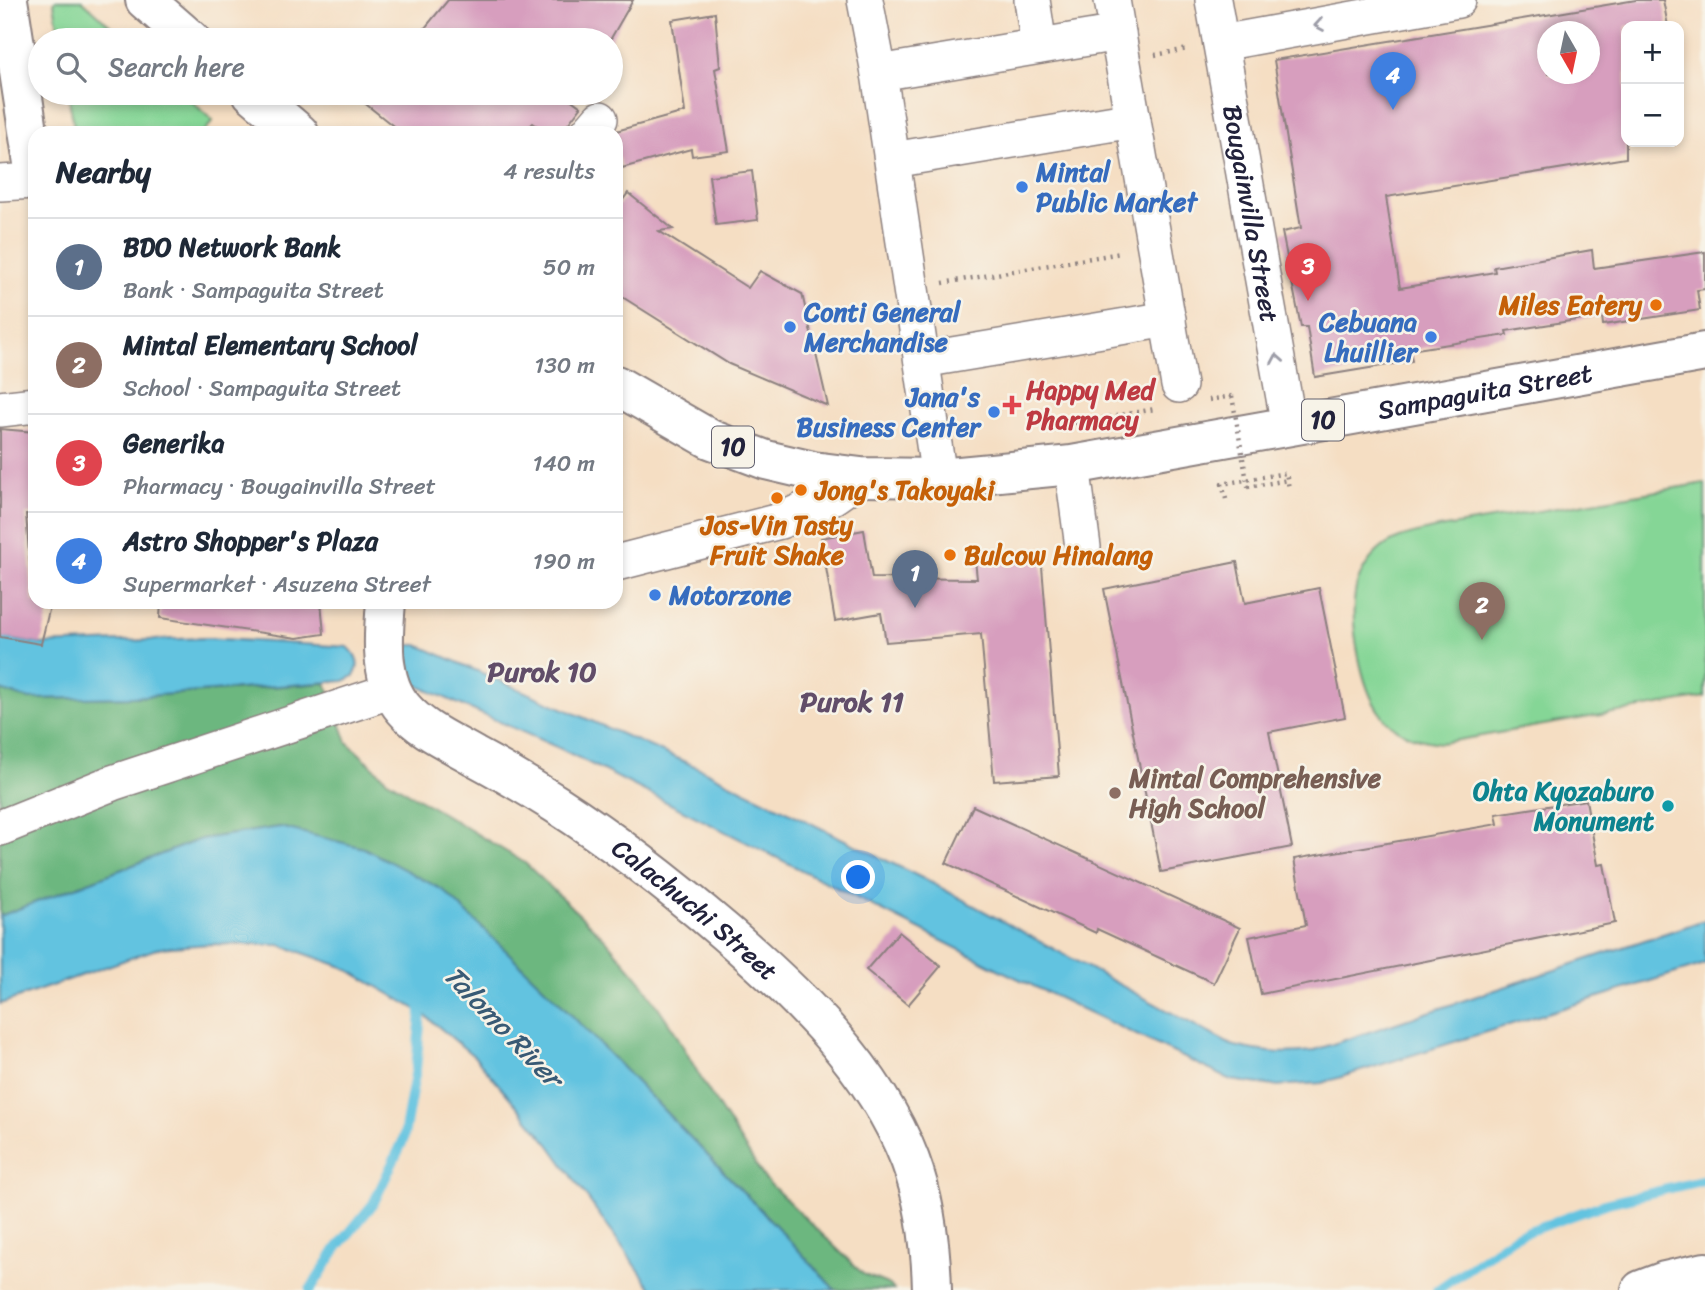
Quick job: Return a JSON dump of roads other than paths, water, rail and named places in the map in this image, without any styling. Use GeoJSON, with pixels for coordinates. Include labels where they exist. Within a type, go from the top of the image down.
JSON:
{"type":"FeatureCollection","features":[{"type":"Feature","properties":{"kind":"main road"},"geometry":{"type":"LineString","coordinates":[[8,0],[28,133]]}},
{"type":"Feature","properties":{"kind":"main road"},"geometry":{"type":"LineString","coordinates":[[145,0],[177,28]]}},
{"type":"Feature","properties":{"kind":"main road"},"geometry":{"type":"LineString","coordinates":[[267,105],[291,126]]}},
{"type":"Feature","properties":{"kind":"main road","name":"Sampaguita Street"},"geometry":{"type":"LineString","coordinates":[[623,389],[710,439],[778,463],[861,477],[939,478],[1072,466],[1705,352]]}},
{"type":"Feature","properties":{"kind":"main road","name":"Calachuchi Street"},"geometry":{"type":"LineString","coordinates":[[386,609],[384,650],[393,690],[402,707],[419,724],[517,780],[596,830],[662,877],[763,964],[823,1026],[866,1080],[888,1114],[910,1161],[924,1209],[932,1290]]}},
{"type":"Feature","properties":{"kind":"main road"},"geometry":{"type":"LineString","coordinates":[[1641,1290],[1665,1281],[1705,1272]]}},
{"type":"Feature","properties":{"kind":"street"},"geometry":{"type":"LineString","coordinates":[[865,0],[879,73],[939,478]]}},
{"type":"Feature","properties":{"kind":"street"},"geometry":{"type":"LineString","coordinates":[[1031,0],[1039,46]]}},
{"type":"Feature","properties":{"kind":"street","name":"Bougainvilla Street"},"geometry":{"type":"LineString","coordinates":[[1213,0],[1289,426]]}},
{"type":"Feature","properties":{"kind":"street"},"geometry":{"type":"LineString","coordinates":[[1221,43],[1458,0]]}},
{"type":"Feature","properties":{"kind":"street"},"geometry":{"type":"LineString","coordinates":[[879,73],[1118,31],[1168,319],[1168,397]]}},
{"type":"Feature","properties":{"kind":"street"},"geometry":{"type":"LineString","coordinates":[[892,160],[1133,120]]}},
{"type":"Feature","properties":{"kind":"street"},"geometry":{"type":"LineString","coordinates":[[0,183],[28,180]]}},
{"type":"Feature","properties":{"kind":"street"},"geometry":{"type":"LineString","coordinates":[[922,360],[1168,319]]}},
{"type":"Feature","properties":{"kind":"street"},"geometry":{"type":"LineString","coordinates":[[0,410],[28,406]]}},
{"type":"Feature","properties":{"kind":"street"},"geometry":{"type":"LineString","coordinates":[[1072,466],[1083,547]]}},
{"type":"Feature","properties":{"kind":"street"},"geometry":{"type":"LineString","coordinates":[[623,562],[780,521],[835,496],[861,477]]}},
{"type":"Feature","properties":{"kind":"street"},"geometry":{"type":"LineString","coordinates":[[0,828],[113,783],[393,690]]}},
{"type":"Feature","properties":{"kind":"water"},"geometry":{"type":"Polygon","coordinates":[[[0,637],[41,644],[206,638],[348,647],[358,664],[354,676],[344,681],[133,697],[30,699],[0,690],[0,637]]]}},
{"type":"Feature","properties":{"kind":"water"},"geometry":{"type":"Polygon","coordinates":[[[409,645],[418,645],[699,768],[932,883],[1231,1045],[1271,1052],[1312,1051],[1705,920],[1705,964],[1322,1083],[1274,1086],[1231,1080],[1002,971],[561,749],[409,682],[405,678],[403,651],[409,645]]]}},
{"type":"Feature","properties":{"kind":"water","name":"Talomo River"},"geometry":{"type":"Polygon","coordinates":[[[280,827],[364,848],[443,890],[556,999],[835,1290],[653,1290],[549,1144],[476,1058],[421,1012],[343,967],[280,945],[210,944],[159,948],[0,1004],[0,916],[201,839],[280,827]]]}},
{"type":"Feature","properties":{"kind":"waterway"},"geometry":{"type":"LineString","coordinates":[[310,1290],[337,1248],[373,1204],[403,1141],[416,1069],[421,1012],[419,1000]]}},
{"type":"Feature","properties":{"kind":"waterway"},"geometry":{"type":"LineString","coordinates":[[1437,1290],[1515,1236],[1608,1203],[1705,1180]]}},
{"type":"Feature","properties":{"kind":"place","name":"Astro Shopper's Plaza"},"geometry":{"type":"Point","coordinates":[1393,110]}},
{"type":"Feature","properties":{"kind":"place","name":"Mintal Public Market"},"geometry":{"type":"Point","coordinates":[1022,187]}},
{"type":"Feature","properties":{"kind":"place","name":"Generika"},"geometry":{"type":"Point","coordinates":[1308,301]}},
{"type":"Feature","properties":{"kind":"place","name":"Miles Eatery"},"geometry":{"type":"Point","coordinates":[1656,305]}},
{"type":"Feature","properties":{"kind":"place","name":"Conti General Merchandise"},"geometry":{"type":"Point","coordinates":[790,327]}},
{"type":"Feature","properties":{"kind":"place","name":"Cebuana Lhuillier"},"geometry":{"type":"Point","coordinates":[1431,337]}},
{"type":"Feature","properties":{"kind":"place","name":"Happy Med Pharmacy"},"geometry":{"type":"Point","coordinates":[1012,405]}},
{"type":"Feature","properties":{"kind":"place","name":"Jana's Business Center"},"geometry":{"type":"Point","coordinates":[994,412]}},
{"type":"Feature","properties":{"kind":"place","name":"Jong's Takoyaki"},"geometry":{"type":"Point","coordinates":[801,490]}},
{"type":"Feature","properties":{"kind":"place","name":"Jos-Vin Tasty Fruit Shake"},"geometry":{"type":"Point","coordinates":[777,498]}},
{"type":"Feature","properties":{"kind":"place","name":"Bulcow Hinalang"},"geometry":{"type":"Point","coordinates":[950,555]}},
{"type":"Feature","properties":{"kind":"place","name":"Motorzone"},"geometry":{"type":"Point","coordinates":[655,595]}},
{"type":"Feature","properties":{"kind":"place","name":"BDO Network Bank"},"geometry":{"type":"Point","coordinates":[915,608]}},
{"type":"Feature","properties":{"kind":"place","name":"Mintal Elementary School"},"geometry":{"type":"Point","coordinates":[1482,640]}},
{"type":"Feature","properties":{"kind":"place","name":"Mintal Comprehensive High School"},"geometry":{"type":"Point","coordinates":[1115,793]}},
{"type":"Feature","properties":{"kind":"place","name":"Ohta Kyozaburo Monument"},"geometry":{"type":"Point","coordinates":[1668,806]}},
{"type":"Feature","properties":{"kind":"district","name":"Purok 10"},"geometry":{"type":"Point","coordinates":[542,671]}},
{"type":"Feature","properties":{"kind":"district","name":"Purok 11"},"geometry":{"type":"Point","coordinates":[852,701]}}]}
